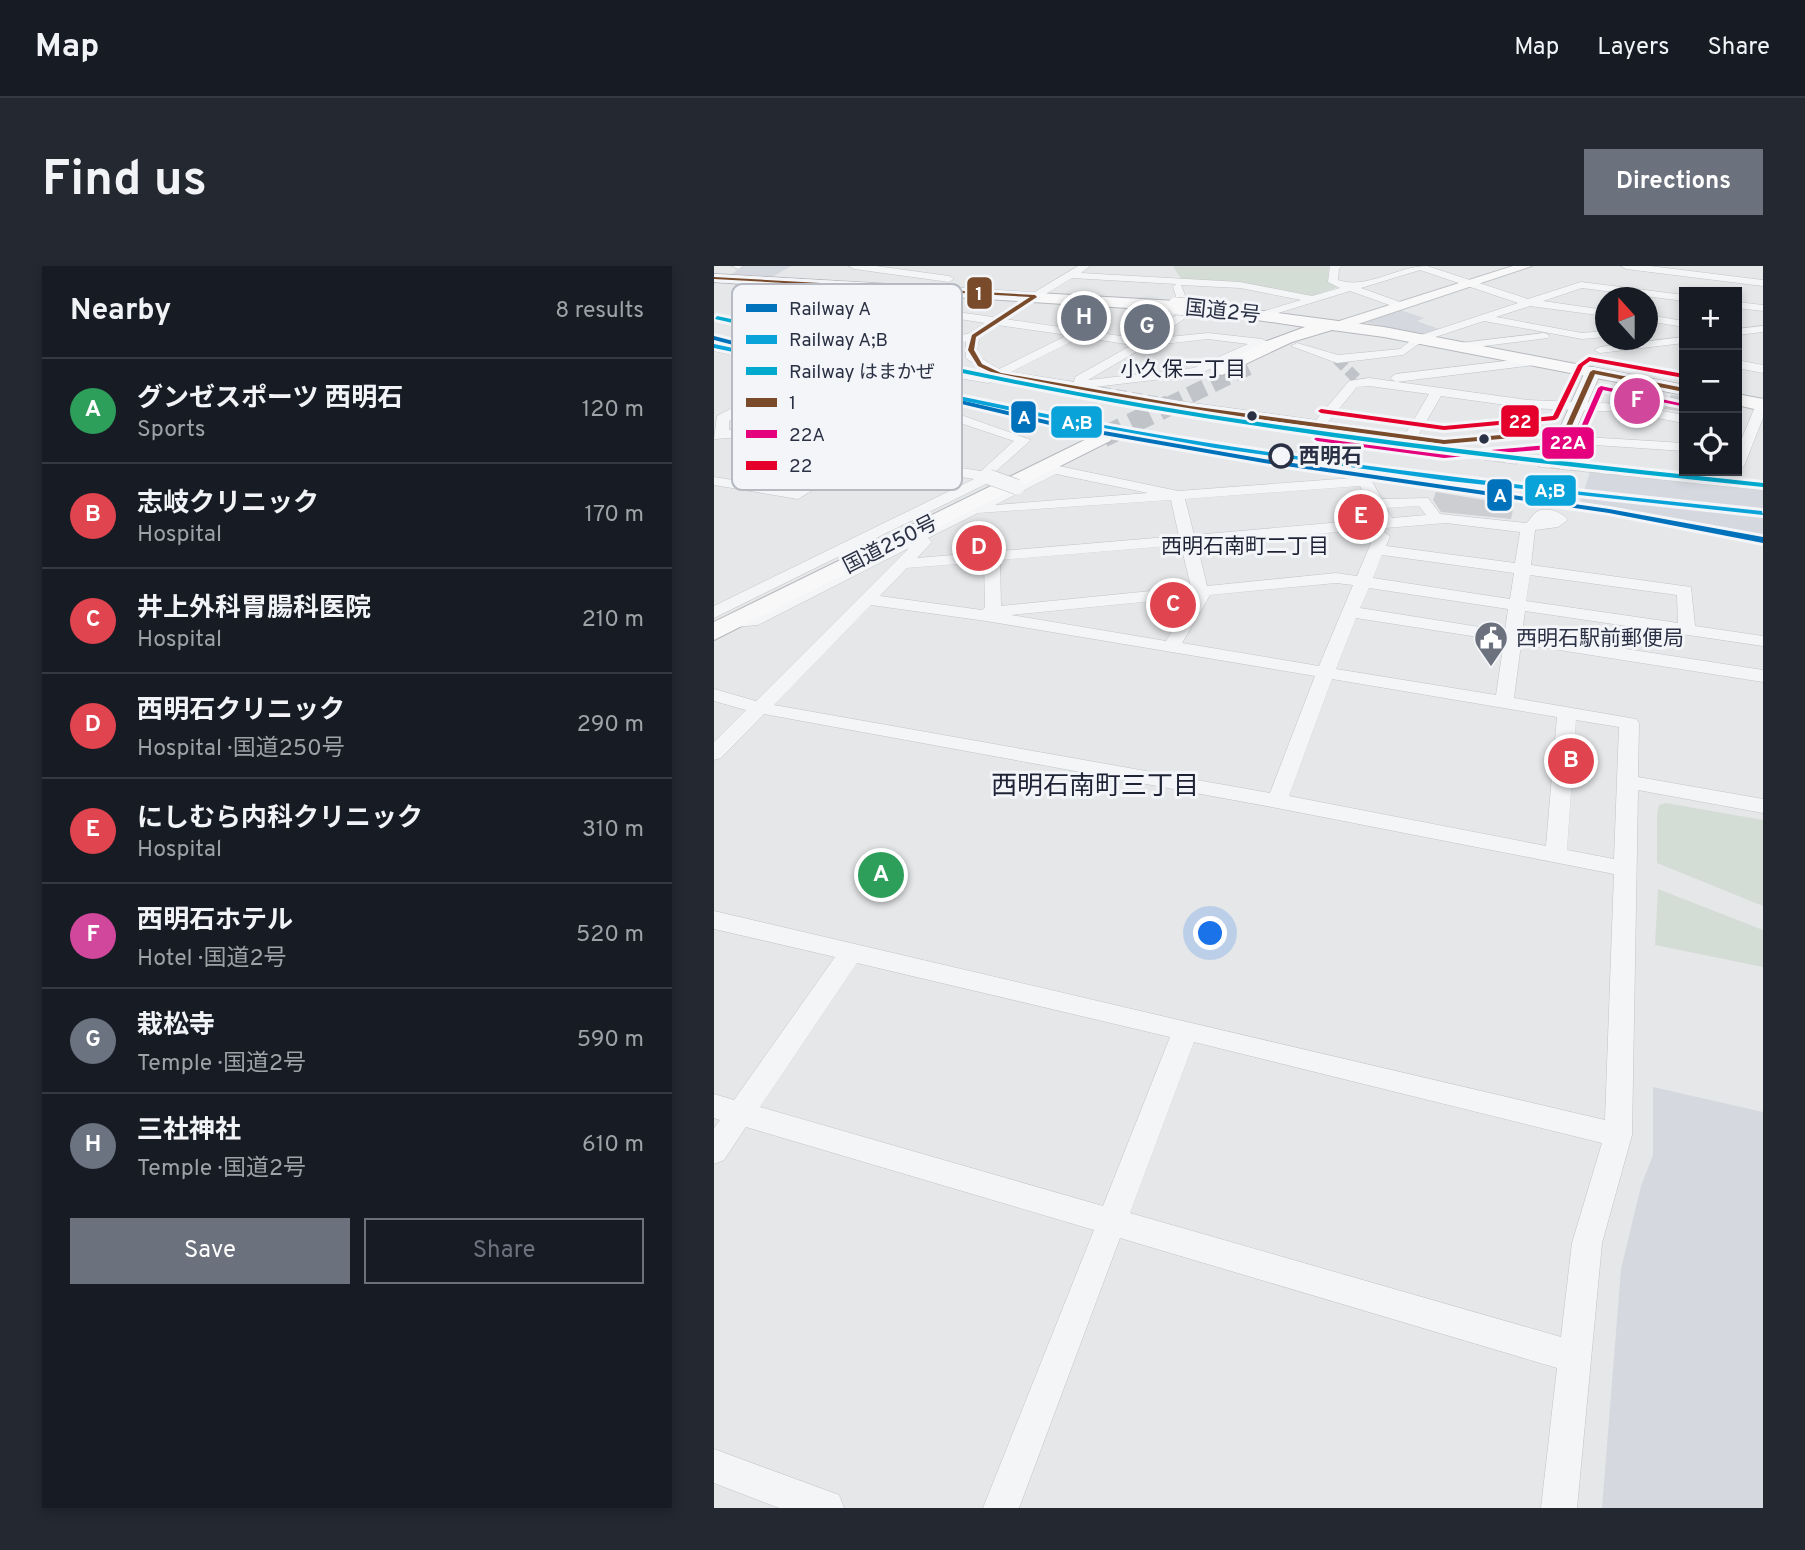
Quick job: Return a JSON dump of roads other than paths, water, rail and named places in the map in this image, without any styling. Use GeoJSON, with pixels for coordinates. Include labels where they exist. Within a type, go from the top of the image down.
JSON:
{"type":"FeatureCollection","features":[{"type":"Feature","properties":{"kind":"highway","name":"国道2号"},"geometry":{"type":"LineString","coordinates":[[714,278],[814,284]]}},
{"type":"Feature","properties":{"kind":"highway","name":"国道2号"},"geometry":{"type":"LineString","coordinates":[[906,284],[948,281],[1035,296],[1262,315],[1461,346],[1679,389]]}},
{"type":"Feature","properties":{"kind":"highway"},"geometry":{"type":"LineString","coordinates":[[1222,370],[1268,343],[1315,328],[1338,326]]}},
{"type":"Feature","properties":{"kind":"highway"},"geometry":{"type":"LineString","coordinates":[[1248,367],[1338,326]]}},
{"type":"Feature","properties":{"kind":"highway"},"geometry":{"type":"LineString","coordinates":[[1742,401],[1763,404]]}},
{"type":"Feature","properties":{"kind":"highway","name":"国道250号"},"geometry":{"type":"LineString","coordinates":[[714,632],[721,618],[1096,436]]}},
{"type":"Feature","properties":{"kind":"main road"},"geometry":{"type":"LineString","coordinates":[[1338,326],[1525,266]]}},
{"type":"Feature","properties":{"kind":"main road"},"geometry":{"type":"LineString","coordinates":[[1563,430],[1578,406],[1592,372]]}},
{"type":"Feature","properties":{"kind":"street"},"geometry":{"type":"LineString","coordinates":[[854,266],[878,267],[948,281]]}},
{"type":"Feature","properties":{"kind":"street"},"geometry":{"type":"LineString","coordinates":[[913,274],[924,266]]}},
{"type":"Feature","properties":{"kind":"street"},"geometry":{"type":"LineString","coordinates":[[962,338],[974,336],[1085,266]]}},
{"type":"Feature","properties":{"kind":"street"},"geometry":{"type":"LineString","coordinates":[[1068,386],[1143,343],[1187,313],[1167,266]]}},
{"type":"Feature","properties":{"kind":"street"},"geometry":{"type":"LineString","coordinates":[[1337,266],[1334,268],[1333,282],[1399,305]]}},
{"type":"Feature","properties":{"kind":"street"},"geometry":{"type":"LineString","coordinates":[[1628,287],[1634,266],[1763,283]]}},
{"type":"Feature","properties":{"kind":"street"},"geometry":{"type":"LineString","coordinates":[[1262,315],[1421,267],[1527,302],[1595,312]]}},
{"type":"Feature","properties":{"kind":"street"},"geometry":{"type":"LineString","coordinates":[[1070,275],[1240,285],[1311,299]]}},
{"type":"Feature","properties":{"kind":"street"},"geometry":{"type":"LineString","coordinates":[[1297,346],[1337,359],[1403,352],[1419,339],[1527,302],[1581,285],[1595,288]]}},
{"type":"Feature","properties":{"kind":"street"},"geometry":{"type":"LineString","coordinates":[[1658,296],[1679,298]]}},
{"type":"Feature","properties":{"kind":"street"},"geometry":{"type":"LineString","coordinates":[[1742,306],[1763,308]]}},
{"type":"Feature","properties":{"kind":"street"},"geometry":{"type":"LineString","coordinates":[[962,317],[1143,343],[1208,336],[1268,343]]}},
{"type":"Feature","properties":{"kind":"street"},"geometry":{"type":"LineString","coordinates":[[1485,318],[1564,334],[1595,335]]}},
{"type":"Feature","properties":{"kind":"street"},"geometry":{"type":"LineString","coordinates":[[1742,327],[1763,319]]}},
{"type":"Feature","properties":{"kind":"street"},"geometry":{"type":"LineString","coordinates":[[1658,320],[1679,324]]}},
{"type":"Feature","properties":{"kind":"street"},"geometry":{"type":"LineString","coordinates":[[1658,329],[1679,326]]}},
{"type":"Feature","properties":{"kind":"street"},"geometry":{"type":"LineString","coordinates":[[1742,329],[1763,329]]}},
{"type":"Feature","properties":{"kind":"street"},"geometry":{"type":"LineString","coordinates":[[1742,330],[1763,335]]}},
{"type":"Feature","properties":{"kind":"street"},"geometry":{"type":"LineString","coordinates":[[962,375],[988,379],[1079,334]]}},
{"type":"Feature","properties":{"kind":"street"},"geometry":{"type":"LineString","coordinates":[[1461,346],[1564,334]]}},
{"type":"Feature","properties":{"kind":"street"},"geometry":{"type":"LineString","coordinates":[[974,336],[970,346],[971,356],[988,371],[1068,386],[1197,371],[1268,343]]}},
{"type":"Feature","properties":{"kind":"street"},"geometry":{"type":"LineString","coordinates":[[1658,344],[1679,341]]}},
{"type":"Feature","properties":{"kind":"street"},"geometry":{"type":"LineString","coordinates":[[714,348],[732,352]]}},
{"type":"Feature","properties":{"kind":"street"},"geometry":{"type":"LineString","coordinates":[[1658,349],[1679,353]]}},
{"type":"Feature","properties":{"kind":"street"},"geometry":{"type":"LineString","coordinates":[[1592,372],[1600,351],[1608,350]]}},
{"type":"Feature","properties":{"kind":"street"},"geometry":{"type":"LineString","coordinates":[[714,360],[732,364]]}},
{"type":"Feature","properties":{"kind":"street"},"geometry":{"type":"LineString","coordinates":[[1382,384],[1387,379],[1539,361]]}},
{"type":"Feature","properties":{"kind":"street"},"geometry":{"type":"LineString","coordinates":[[1742,365],[1763,369]]}},
{"type":"Feature","properties":{"kind":"street"},"geometry":{"type":"LineString","coordinates":[[1320,425],[1353,384],[1382,384],[1528,404],[1624,408],[1679,418]]}},
{"type":"Feature","properties":{"kind":"street"},"geometry":{"type":"LineString","coordinates":[[1410,438],[1437,392]]}},
{"type":"Feature","properties":{"kind":"street"},"geometry":{"type":"LineString","coordinates":[[1157,402],[1444,442],[1563,430],[1585,441],[1679,447]]}},
{"type":"Feature","properties":{"kind":"street"},"geometry":{"type":"LineString","coordinates":[[1742,450],[1763,404]]}},
{"type":"Feature","properties":{"kind":"street"},"geometry":{"type":"LineString","coordinates":[[962,419],[1024,440],[988,471],[989,477]]}},
{"type":"Feature","properties":{"kind":"street"},"geometry":{"type":"LineString","coordinates":[[718,420],[718,435]]}},
{"type":"Feature","properties":{"kind":"street"},"geometry":{"type":"LineString","coordinates":[[1540,434],[1558,447],[1581,449],[1588,447],[1585,441]]}},
{"type":"Feature","properties":{"kind":"street"},"geometry":{"type":"LineString","coordinates":[[721,618],[752,621],[1055,469],[1177,495]]}},
{"type":"Feature","properties":{"kind":"street"},"geometry":{"type":"LineString","coordinates":[[962,473],[989,477],[1017,487]]}},
{"type":"Feature","properties":{"kind":"street"},"geometry":{"type":"LineString","coordinates":[[721,618],[743,597],[989,477]]}},
{"type":"Feature","properties":{"kind":"street"},"geometry":{"type":"LineString","coordinates":[[973,511],[1365,481],[1387,524]]}},
{"type":"Feature","properties":{"kind":"street"},"geometry":{"type":"LineString","coordinates":[[714,494],[721,482]]}},
{"type":"Feature","properties":{"kind":"street"},"geometry":{"type":"LineString","coordinates":[[768,490],[798,495],[806,490]]}},
{"type":"Feature","properties":{"kind":"street"},"geometry":{"type":"LineString","coordinates":[[1171,647],[1202,597],[1177,495]]}},
{"type":"Feature","properties":{"kind":"street"},"geometry":{"type":"LineString","coordinates":[[1377,504],[1423,501],[1436,519]]}},
{"type":"Feature","properties":{"kind":"street"},"geometry":{"type":"LineString","coordinates":[[902,564],[1447,518],[1532,526],[1522,569],[1504,703]]}},
{"type":"Feature","properties":{"kind":"street"},"geometry":{"type":"LineString","coordinates":[[1277,802],[1325,673],[1387,524]]}},
{"type":"Feature","properties":{"kind":"street"},"geometry":{"type":"LineString","coordinates":[[714,754],[869,600],[923,542],[915,539]]}},
{"type":"Feature","properties":{"kind":"street"},"geometry":{"type":"LineString","coordinates":[[1376,549],[1685,591],[1687,630]]}},
{"type":"Feature","properties":{"kind":"street"},"geometry":{"type":"LineString","coordinates":[[986,616],[993,608],[992,556]]}},
{"type":"Feature","properties":{"kind":"street"},"geometry":{"type":"LineString","coordinates":[[986,616],[1003,609],[1336,578],[1763,641]]}},
{"type":"Feature","properties":{"kind":"street"},"geometry":{"type":"LineString","coordinates":[[714,591],[743,597]]}},
{"type":"Feature","properties":{"kind":"street"},"geometry":{"type":"LineString","coordinates":[[869,600],[986,616],[1629,723],[1618,1135],[1587,1243],[1559,1508]]}},
{"type":"Feature","properties":{"kind":"street"},"geometry":{"type":"LineString","coordinates":[[1350,612],[1763,676]]}},
{"type":"Feature","properties":{"kind":"street"},"geometry":{"type":"LineString","coordinates":[[714,695],[760,708],[1627,869]]}},
{"type":"Feature","properties":{"kind":"street"},"geometry":{"type":"LineString","coordinates":[[1556,856],[1567,713]]}},
{"type":"Feature","properties":{"kind":"street"},"geometry":{"type":"LineString","coordinates":[[1629,782],[1763,806]]}},
{"type":"Feature","properties":{"kind":"street"},"geometry":{"type":"LineString","coordinates":[[714,920],[1186,1030],[1618,1135]]}},
{"type":"Feature","properties":{"kind":"street"},"geometry":{"type":"LineString","coordinates":[[714,1151],[727,1110],[852,953]]}},
{"type":"Feature","properties":{"kind":"street"},"geometry":{"type":"LineString","coordinates":[[1001,1508],[1186,1030]]}},
{"type":"Feature","properties":{"kind":"street"},"geometry":{"type":"LineString","coordinates":[[727,1110],[1575,1357]]}},
{"type":"Feature","properties":{"kind":"street"},"geometry":{"type":"LineString","coordinates":[[714,1465],[826,1508]]}},
{"type":"Feature","properties":{"kind":"tunnel"},"geometry":{"type":"LineString","coordinates":[[1337,359],[1361,383]]}},
{"type":"Feature","properties":{"kind":"tunnel"},"geometry":{"type":"LineString","coordinates":[[1167,406],[1248,367]]}},
{"type":"Feature","properties":{"kind":"tunnel"},"geometry":{"type":"LineString","coordinates":[[1068,386],[1157,402]]}},
{"type":"Feature","properties":{"kind":"tunnel"},"geometry":{"type":"LineString","coordinates":[[1103,437],[1170,405]]}},
{"type":"Feature","properties":{"kind":"railway"},"geometry":{"type":"LineString","coordinates":[[1486,458],[1516,462]]}},
{"type":"Feature","properties":{"kind":"railway"},"geometry":{"type":"LineString","coordinates":[[1540,465],[1763,488]]}},
{"type":"Feature","properties":{"kind":"railway"},"geometry":{"type":"LineString","coordinates":[[1533,491],[1594,497]]}},
{"type":"Feature","properties":{"kind":"rail line","name":"はまかぜ"},"geometry":{"type":"LineString","coordinates":[[717,318],[732,321]]}},
{"type":"Feature","properties":{"kind":"rail line","name":"A"},"geometry":{"type":"LineString","coordinates":[[714,338],[732,343]]}},
{"type":"Feature","properties":{"kind":"rail line","name":"A;B"},"geometry":{"type":"LineString","coordinates":[[714,346],[732,350]]}},
{"type":"Feature","properties":{"kind":"rail line","name":"はまかぜ"},"geometry":{"type":"LineString","coordinates":[[962,370],[1222,419],[1453,451],[1763,485]]}},
{"type":"Feature","properties":{"kind":"rail line","name":"A;B"},"geometry":{"type":"LineString","coordinates":[[962,398],[1137,433],[1293,458],[1449,479],[1762,513]]}},
{"type":"Feature","properties":{"kind":"rail line","name":"A"},"geometry":{"type":"LineString","coordinates":[[962,403],[1058,425],[1264,461],[1609,511],[1763,540]]}},
{"type":"Feature","properties":{"kind":"place","name":"三社神社"},"geometry":{"type":"Point","coordinates":[1084,318]}},
{"type":"Feature","properties":{"kind":"place","name":"栽松寺"},"geometry":{"type":"Point","coordinates":[1147,327]}},
{"type":"Feature","properties":{"kind":"place","name":"西明石ホテル"},"geometry":{"type":"Point","coordinates":[1637,401]}},
{"type":"Feature","properties":{"kind":"place","name":"西明石"},"geometry":{"type":"Point","coordinates":[1281,456]}},
{"type":"Feature","properties":{"kind":"place","name":"にしむら内科クリニック"},"geometry":{"type":"Point","coordinates":[1361,517]}},
{"type":"Feature","properties":{"kind":"place","name":"西明石クリニック"},"geometry":{"type":"Point","coordinates":[979,548]}},
{"type":"Feature","properties":{"kind":"place","name":"井上外科胃腸科医院"},"geometry":{"type":"Point","coordinates":[1173,605]}},
{"type":"Feature","properties":{"kind":"place","name":"西明石駅前郵便局"},"geometry":{"type":"Point","coordinates":[1491,668]}},
{"type":"Feature","properties":{"kind":"place","name":"志岐クリニック"},"geometry":{"type":"Point","coordinates":[1571,761]}},
{"type":"Feature","properties":{"kind":"place","name":"グンゼスポーツ 西明石"},"geometry":{"type":"Point","coordinates":[881,875]}},
{"type":"Feature","properties":{"kind":"district","name":"小久保二丁目"},"geometry":{"type":"Point","coordinates":[1183,369]}},
{"type":"Feature","properties":{"kind":"district","name":"西明石南町二丁目"},"geometry":{"type":"Point","coordinates":[1245,546]}},
{"type":"Feature","properties":{"kind":"district","name":"西明石南町三丁目"},"geometry":{"type":"Point","coordinates":[1095,785]}}]}
